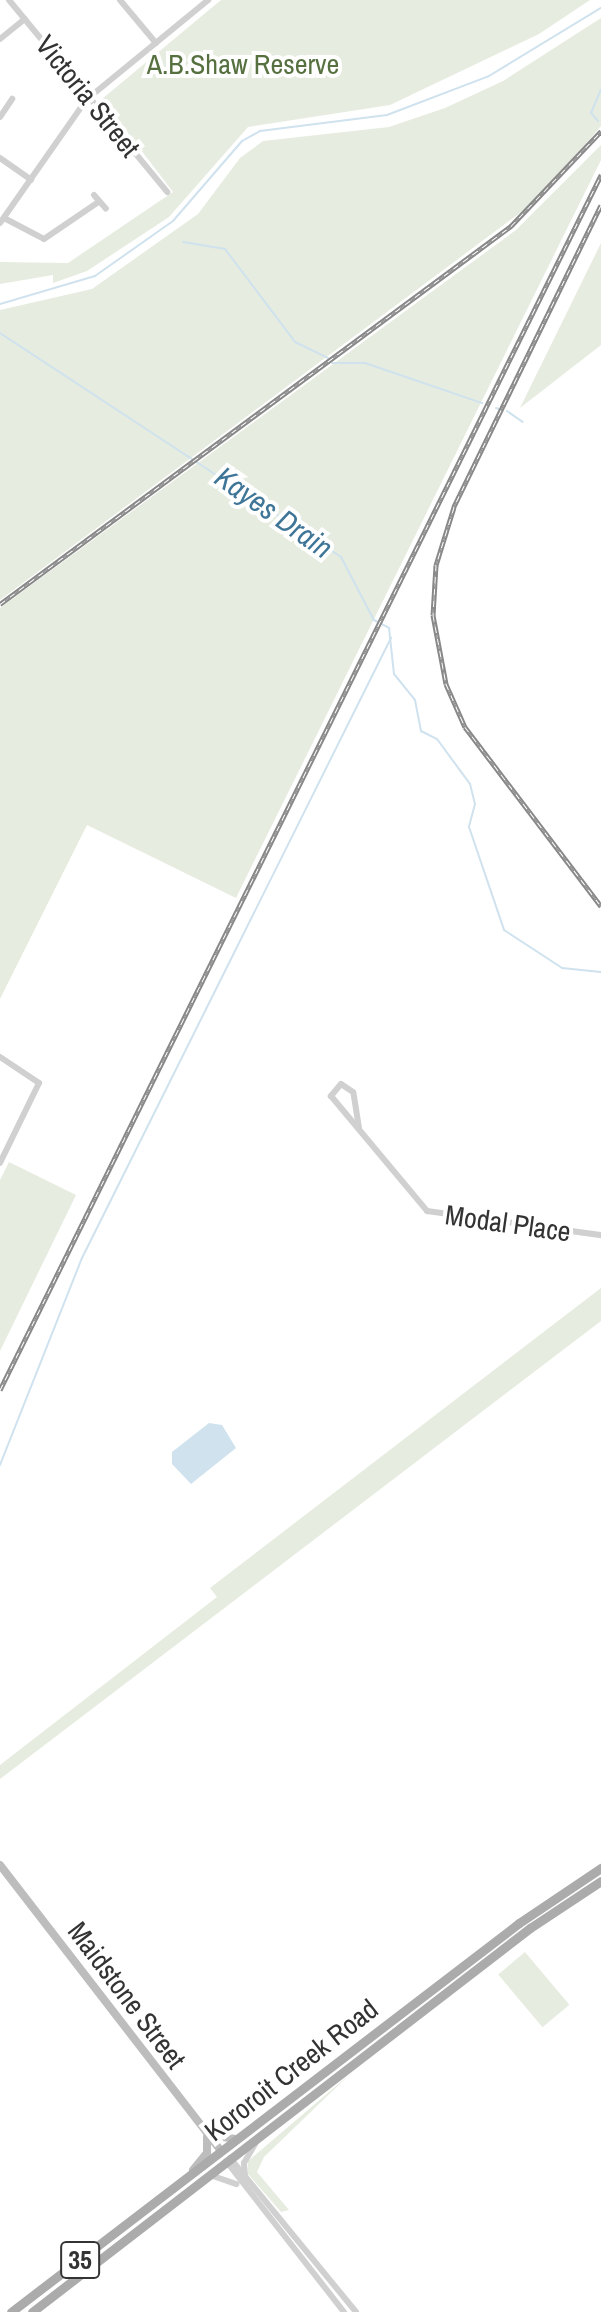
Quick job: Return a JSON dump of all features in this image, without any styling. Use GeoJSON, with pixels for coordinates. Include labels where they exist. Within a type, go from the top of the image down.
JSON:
{"type":"FeatureCollection","features":[{"type":"Feature","properties":{"kind":"main road","name":"Maidstone Street"},"geometry":{"type":"LineString","coordinates":[[0,1865],[225,2157]]}},
{"type":"Feature","properties":{"kind":"main road","name":"Kororoit Creek Road"},"geometry":{"type":"LineString","coordinates":[[11,2312],[181,2182],[266,2130],[601,1868]]}},
{"type":"Feature","properties":{"kind":"main road","name":"Kororoit Creek Road"},"geometry":{"type":"LineString","coordinates":[[32,2312],[207,2175],[225,2157],[236,2139],[370,2037],[481,1959],[601,1881]]}},
{"type":"Feature","properties":{"kind":"main road"},"geometry":{"type":"LineString","coordinates":[[370,2037],[376,2046]]}},
{"type":"Feature","properties":{"kind":"main road"},"geometry":{"type":"LineString","coordinates":[[181,2182],[205,2156],[207,2135],[236,2139]]}},
{"type":"Feature","properties":{"kind":"street","name":"Victoria Street"},"geometry":{"type":"LineString","coordinates":[[9,0],[167,192]]}},
{"type":"Feature","properties":{"kind":"street"},"geometry":{"type":"LineString","coordinates":[[120,0],[156,43]]}},
{"type":"Feature","properties":{"kind":"street"},"geometry":{"type":"LineString","coordinates":[[97,203],[44,239],[2,221],[91,98],[208,0]]}},
{"type":"Feature","properties":{"kind":"street"},"geometry":{"type":"LineString","coordinates":[[0,39],[25,19]]}},
{"type":"Feature","properties":{"kind":"street"},"geometry":{"type":"LineString","coordinates":[[0,117],[12,99]]}},
{"type":"Feature","properties":{"kind":"street"},"geometry":{"type":"LineString","coordinates":[[0,158],[31,180]]}},
{"type":"Feature","properties":{"kind":"street"},"geometry":{"type":"LineString","coordinates":[[94,195],[97,203],[106,209]]}},
{"type":"Feature","properties":{"kind":"street"},"geometry":{"type":"LineString","coordinates":[[0,1057],[39,1083],[0,1163]]}},
{"type":"Feature","properties":{"kind":"street","name":"Modal Place"},"geometry":{"type":"LineString","coordinates":[[359,1128],[353,1092],[341,1084],[331,1096],[427,1211],[601,1235]]}},
{"type":"Feature","properties":{"kind":"street"},"geometry":{"type":"LineString","coordinates":[[324,1101],[331,1096]]}},
{"type":"Feature","properties":{"kind":"street"},"geometry":{"type":"LineString","coordinates":[[246,2178],[245,2159],[266,2130]]}},
{"type":"Feature","properties":{"kind":"street"},"geometry":{"type":"LineString","coordinates":[[225,2157],[246,2178],[356,2312]]}},
{"type":"Feature","properties":{"kind":"street"},"geometry":{"type":"LineString","coordinates":[[225,2157],[242,2189],[344,2312]]}},
{"type":"Feature","properties":{"kind":"street"},"geometry":{"type":"LineString","coordinates":[[207,2175],[224,2176],[242,2189]]}},
{"type":"Feature","properties":{"kind":"street"},"geometry":{"type":"LineString","coordinates":[[276,2229],[283,2223]]}},
{"type":"Feature","properties":{"kind":"street"},"geometry":{"type":"LineString","coordinates":[[333,2298],[340,2292]]}},
{"type":"Feature","properties":{"kind":"green space","name":"A.B.Shaw Reserve"},"geometry":{"type":"Polygon","coordinates":[[[221,0],[590,0],[539,34],[390,105],[248,127],[169,217],[87,271],[53,283],[53,275],[0,284],[0,262],[68,263],[173,192],[102,99],[221,0]]]}},
{"type":"Feature","properties":{"kind":"green space"},"geometry":{"type":"Polygon","coordinates":[[[601,18],[601,126],[540,198],[0,600],[0,310],[92,289],[198,214],[240,158],[263,141],[389,127],[445,108],[503,81],[601,18]]]}},
{"type":"Feature","properties":{"kind":"green space"},"geometry":{"type":"Polygon","coordinates":[[[601,145],[601,160],[236,898],[87,825],[0,999],[0,608],[516,230],[601,145]]]}},
{"type":"Feature","properties":{"kind":"green space"},"geometry":{"type":"Polygon","coordinates":[[[601,243],[601,345],[520,408],[601,243]]]}},
{"type":"Feature","properties":{"kind":"green space"},"geometry":{"type":"Polygon","coordinates":[[[9,1162],[76,1195],[0,1351],[0,1180],[9,1162]]]}},
{"type":"Feature","properties":{"kind":"green space"},"geometry":{"type":"Polygon","coordinates":[[[601,1288],[601,1321],[0,1779],[0,1765],[217,1597],[210,1588],[601,1288]]]}},
{"type":"Feature","properties":{"kind":"green space"},"geometry":{"type":"Polygon","coordinates":[[[525,1952],[569,2005],[543,2027],[498,1974],[525,1952]]]}},
{"type":"Feature","properties":{"kind":"green space"},"geometry":{"type":"Polygon","coordinates":[[[349,2075],[264,2157],[257,2172],[289,2210],[281,2212],[248,2174],[248,2161],[349,2075]]]}},
{"type":"Feature","properties":{"kind":"water"},"geometry":{"type":"Polygon","coordinates":[[[209,1423],[222,1425],[236,1448],[191,1484],[172,1464],[172,1452],[209,1423]]]}},
{"type":"Feature","properties":{"kind":"waterway"},"geometry":{"type":"LineString","coordinates":[[0,304],[95,276],[173,221],[242,141],[260,131],[387,115],[489,76],[601,8]]}},
{"type":"Feature","properties":{"kind":"waterway"},"geometry":{"type":"LineString","coordinates":[[598,121],[591,113],[601,90]]}},
{"type":"Feature","properties":{"kind":"waterway"},"geometry":{"type":"LineString","coordinates":[[183,242],[225,249],[295,342],[328,358]]}},
{"type":"Feature","properties":{"kind":"waterway","name":"Kayes Drain"},"geometry":{"type":"LineString","coordinates":[[0,333],[341,557],[374,620],[389,628],[394,674],[415,700],[421,731],[437,739],[470,784],[475,804],[469,827],[504,930],[562,968],[601,972]]}},
{"type":"Feature","properties":{"kind":"waterway"},"geometry":{"type":"LineString","coordinates":[[332,363],[365,363],[482,403]]}},
{"type":"Feature","properties":{"kind":"waterway"},"geometry":{"type":"LineString","coordinates":[[507,411],[523,422]]}},
{"type":"Feature","properties":{"kind":"waterway"},"geometry":{"type":"LineString","coordinates":[[0,1465],[82,1258],[391,638]]}},
{"type":"Feature","properties":{"kind":"railway"},"geometry":{"type":"LineString","coordinates":[[0,604],[511,226],[601,131]]}},
{"type":"Feature","properties":{"kind":"railway"},"geometry":{"type":"LineString","coordinates":[[0,1390],[601,175]]}},
{"type":"Feature","properties":{"kind":"railway"},"geometry":{"type":"LineString","coordinates":[[601,205],[454,507],[436,565],[433,615],[446,684],[465,727],[601,906]]}}]}
